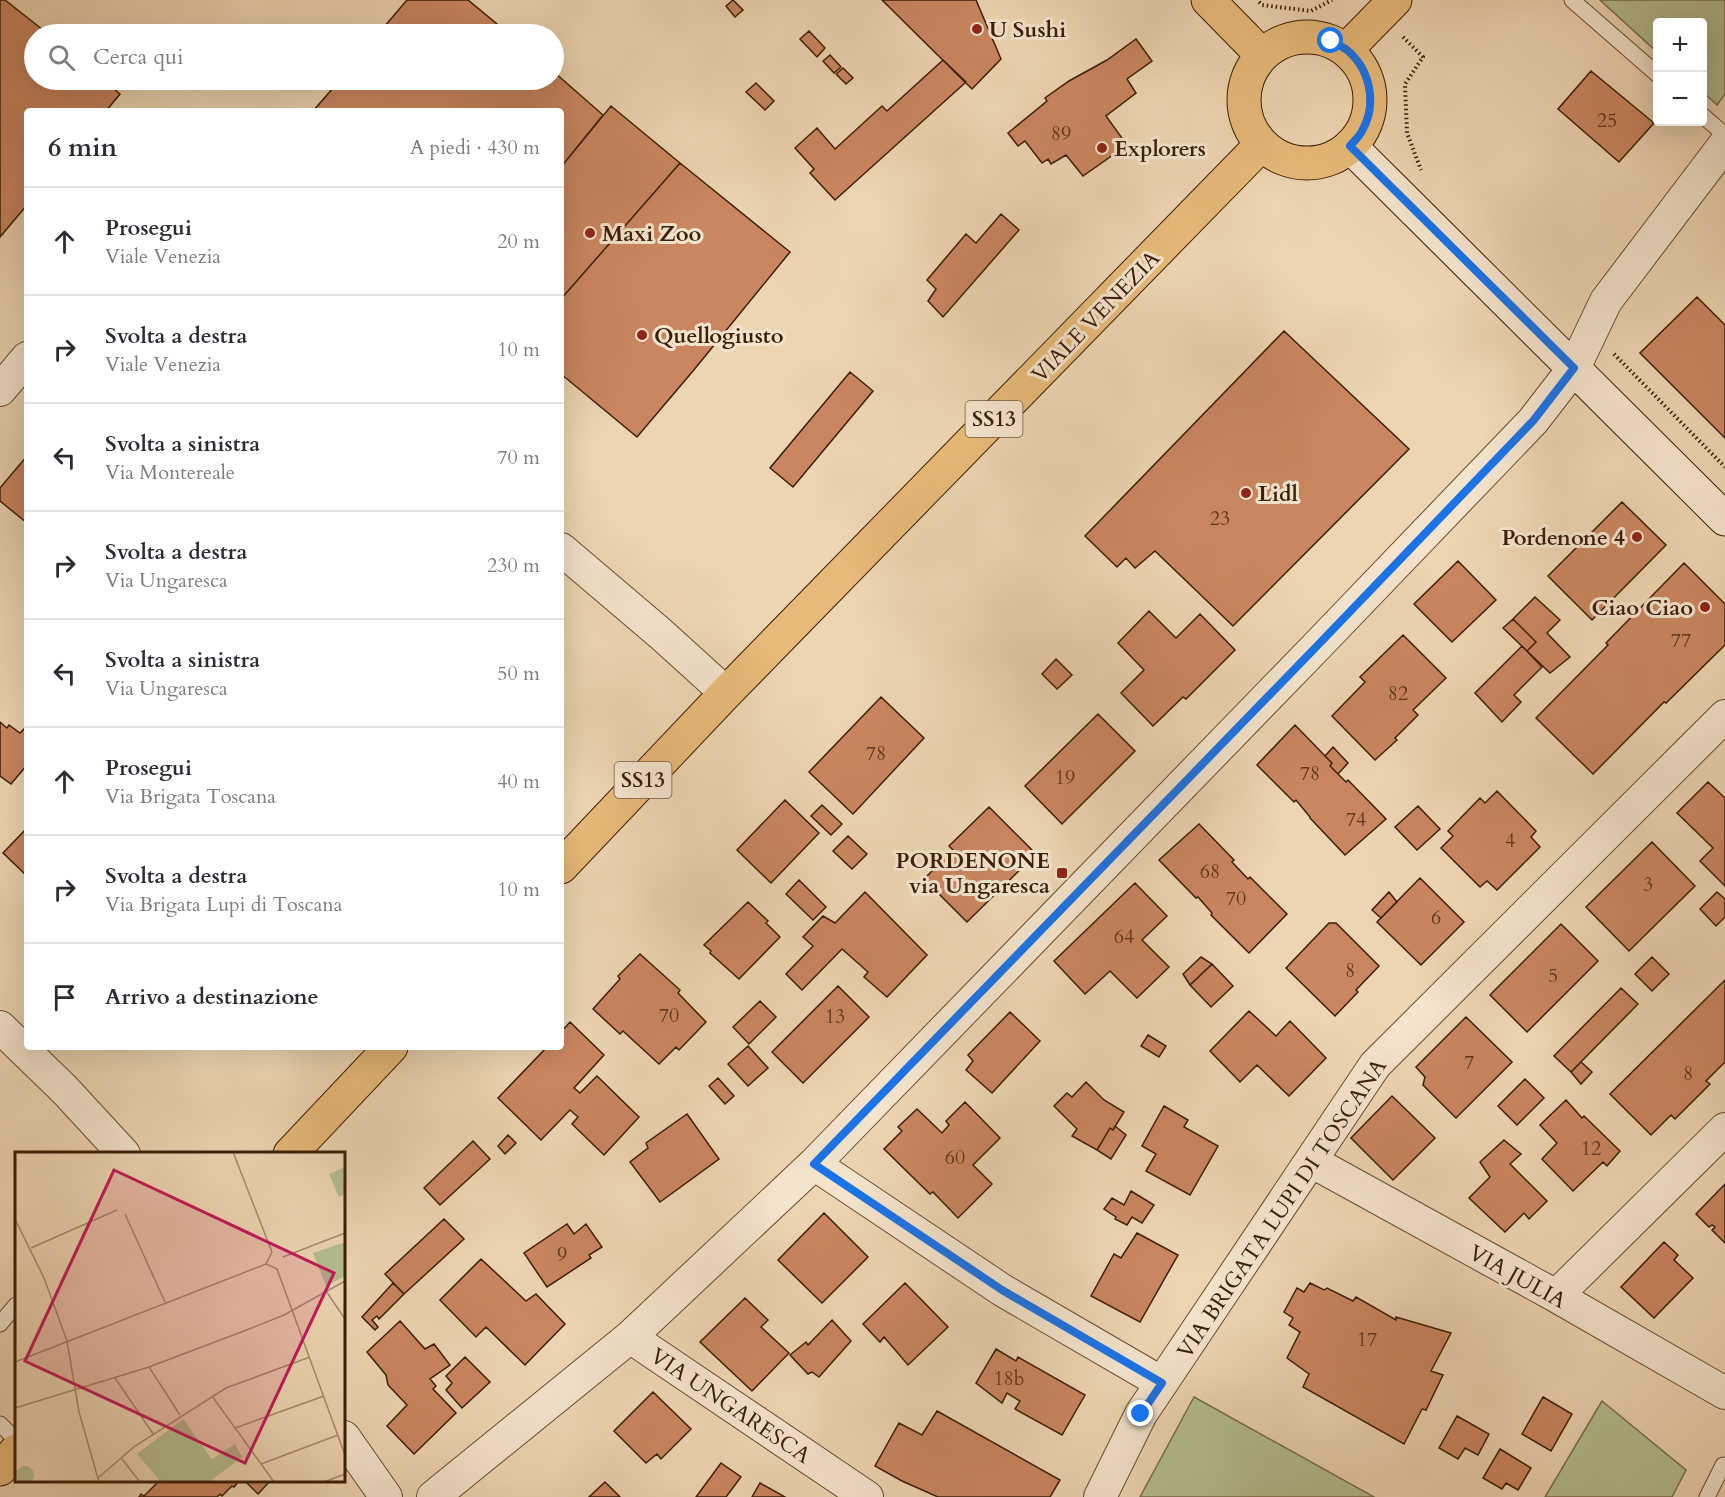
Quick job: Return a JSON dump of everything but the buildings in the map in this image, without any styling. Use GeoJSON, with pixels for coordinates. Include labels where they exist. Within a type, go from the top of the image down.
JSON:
{"type":"FeatureCollection","features":[{"type":"Feature","properties":{"kind":"main road"},"geometry":{"type":"LineString","coordinates":[[1208,0],[1263,55]]}},
{"type":"Feature","properties":{"kind":"main road"},"geometry":{"type":"LineString","coordinates":[[1347,50],[1388,7]]}},
{"type":"Feature","properties":{"kind":"main road"},"geometry":{"type":"LineString","coordinates":[[1313,37],[1331,41],[1347,50],[1359,63],[1367,79],[1371,97],[1362,132],[1350,146],[1334,157],[1315,162],[1296,162],[1278,156],[1262,144],[1251,128],[1245,109],[1245,90],[1251,71],[1263,55],[1277,44],[1295,38],[1313,37]]}},
{"type":"Feature","properties":{"kind":"main road","name":"VIALE VENEZIA"},"geometry":{"type":"LineString","coordinates":[[564,864],[726,693],[1262,144]]}},
{"type":"Feature","properties":{"kind":"main road"},"geometry":{"type":"LineString","coordinates":[[1350,146],[1725,519]]}},
{"type":"Feature","properties":{"kind":"main road"},"geometry":{"type":"LineString","coordinates":[[292,1152],[388,1050]]}},
{"type":"Feature","properties":{"kind":"main road"},"geometry":{"type":"LineString","coordinates":[[0,1469],[15,1452]]}},
{"type":"Feature","properties":{"kind":"street","name":"VIA UNGARESCA"},"geometry":{"type":"LineString","coordinates":[[433,1497],[630,1337],[814,1164],[1525,430],[1574,368],[1606,301],[1725,144]]}},
{"type":"Feature","properties":{"kind":"street"},"geometry":{"type":"LineString","coordinates":[[0,390],[24,362]]}},
{"type":"Feature","properties":{"kind":"street"},"geometry":{"type":"LineString","coordinates":[[564,552],[726,693]]}},
{"type":"Feature","properties":{"kind":"street","name":"VIA BRIGATA LUPI DI TOSCANA"},"geometry":{"type":"LineString","coordinates":[[1100,1497],[1141,1414],[1375,1065],[1725,716]]}},
{"type":"Feature","properties":{"kind":"street"},"geometry":{"type":"LineString","coordinates":[[0,1027],[64,1089],[122,1152]]}},
{"type":"Feature","properties":{"kind":"street"},"geometry":{"type":"LineString","coordinates":[[1556,1296],[1725,1129]]}},
{"type":"Feature","properties":{"kind":"street","name":"VIA JULIA"},"geometry":{"type":"LineString","coordinates":[[1311,1161],[1556,1296],[1725,1393]]}},
{"type":"Feature","properties":{"kind":"street"},"geometry":{"type":"LineString","coordinates":[[814,1164],[1002,1290],[1162,1383]]}},
{"type":"Feature","properties":{"kind":"street","name":"VIA UNGARESCA"},"geometry":{"type":"LineString","coordinates":[[630,1337],[864,1495]]}},
{"type":"Feature","properties":{"kind":"street"},"geometry":{"type":"LineString","coordinates":[[345,1438],[386,1497]]}},
{"type":"Feature","properties":{"kind":"lane"},"geometry":{"type":"LineString","coordinates":[[1572,0],[1655,72]]}},
{"type":"Feature","properties":{"kind":"lane"},"geometry":{"type":"LineString","coordinates":[[1707,119],[1725,135]]}},
{"type":"Feature","properties":{"kind":"lane"},"geometry":{"type":"LineString","coordinates":[[0,1324],[15,1306]]}},
{"type":"Feature","properties":{"kind":"lane"},"geometry":{"type":"LineString","coordinates":[[0,1424],[15,1439]]}},
{"type":"Feature","properties":{"kind":"lane"},"geometry":{"type":"LineString","coordinates":[[1707,1497],[1723,1465]]}},
{"type":"Feature","properties":{"kind":"path"},"geometry":{"type":"LineString","coordinates":[[1257,0],[1262,5],[1311,11],[1332,0]]}},
{"type":"Feature","properties":{"kind":"path"},"geometry":{"type":"LineString","coordinates":[[1388,7],[1423,57],[1405,84],[1407,133],[1423,175]]}},
{"type":"Feature","properties":{"kind":"path"},"geometry":{"type":"LineString","coordinates":[[1591,332],[1725,467]]}},
{"type":"Feature","properties":{"kind":"green space"},"geometry":{"type":"Polygon","coordinates":[[[1600,0],[1725,0],[1725,94],[1717,105],[1707,96],[1707,18],[1653,18],[1653,48],[1600,0]]]}},
{"type":"Feature","properties":{"kind":"green space"},"geometry":{"type":"Polygon","coordinates":[[[1194,1397],[1374,1497],[1140,1497],[1194,1397]]]}},
{"type":"Feature","properties":{"kind":"green space"},"geometry":{"type":"Polygon","coordinates":[[[1602,1401],[1686,1470],[1672,1497],[1545,1497],[1602,1401]]]}},
{"type":"Feature","properties":{"kind":"place","name":"U Sushi"},"geometry":{"type":"Point","coordinates":[977,29]}},
{"type":"Feature","properties":{"kind":"place","name":"Explorers"},"geometry":{"type":"Point","coordinates":[1102,148]}},
{"type":"Feature","properties":{"kind":"place","name":"Maxi Zoo"},"geometry":{"type":"Point","coordinates":[590,233]}},
{"type":"Feature","properties":{"kind":"place","name":"Quellogiusto"},"geometry":{"type":"Point","coordinates":[642,335]}},
{"type":"Feature","properties":{"kind":"place","name":"Lidl"},"geometry":{"type":"Point","coordinates":[1246,493]}},
{"type":"Feature","properties":{"kind":"place","name":"Pordenone 4"},"geometry":{"type":"Point","coordinates":[1637,537]}},
{"type":"Feature","properties":{"kind":"place","name":"Ciao Ciao"},"geometry":{"type":"Point","coordinates":[1705,607]}},
{"type":"Feature","properties":{"kind":"place","name":"PORDENONE via Ungaresca"},"geometry":{"type":"Point","coordinates":[1062,873]}},
{"type":"Feature","properties":{"kind":"route"},"geometry":{"type":"LineString","coordinates":[[1141,1414],[1162,1383],[1002,1290],[814,1164],[1533,421],[1574,368],[1350,146],[1362,132],[1371,97],[1367,79],[1359,63],[1347,50],[1331,41]]}}]}
